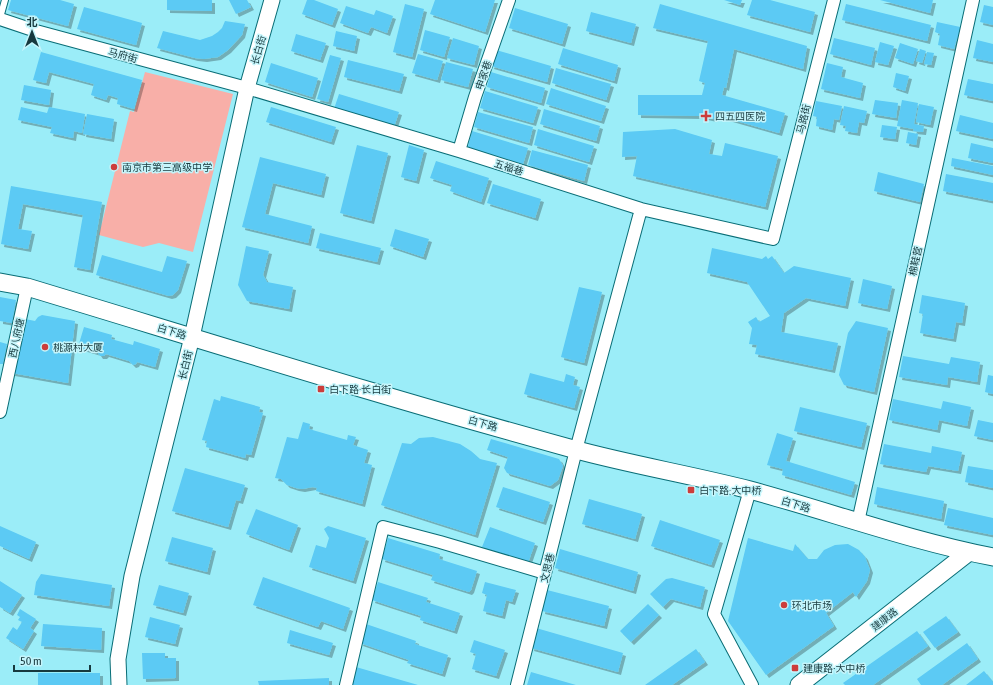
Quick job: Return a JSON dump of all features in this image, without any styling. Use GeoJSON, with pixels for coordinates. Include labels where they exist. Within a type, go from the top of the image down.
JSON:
{"type":"FeatureCollection","features":[{"type":"Feature","properties":{"kind":"main road","name":"白下路"},"geometry":{"type":"LineString","coordinates":[[0,282],[28,287],[382,395],[576,450],[750,490],[858,522],[993,557]]}},
{"type":"Feature","properties":{"kind":"main road","name":"建康路"},"geometry":{"type":"LineString","coordinates":[[799,685],[969,552]]}},
{"type":"Feature","properties":{"kind":"street","name":"长白街"},"geometry":{"type":"LineString","coordinates":[[119,685],[118,659],[132,576],[192,337],[247,88],[272,0]]}},
{"type":"Feature","properties":{"kind":"street","name":"申家巷"},"geometry":{"type":"LineString","coordinates":[[459,151],[475,97],[509,0]]}},
{"type":"Feature","properties":{"kind":"street","name":"马路街"},"geometry":{"type":"LineString","coordinates":[[773,238],[834,0]]}},
{"type":"Feature","properties":{"kind":"street","name":"棉鞋营"},"geometry":{"type":"LineString","coordinates":[[858,522],[973,0]]}},
{"type":"Feature","properties":{"kind":"street","name":"马府街"},"geometry":{"type":"LineString","coordinates":[[0,19],[36,31],[247,88]]}},
{"type":"Feature","properties":{"kind":"street","name":"五福巷"},"geometry":{"type":"LineString","coordinates":[[247,88],[459,151],[641,209],[773,238]]}},
{"type":"Feature","properties":{"kind":"street","name":"文思巷"},"geometry":{"type":"LineString","coordinates":[[517,685],[576,450],[641,209]]}},
{"type":"Feature","properties":{"kind":"street","name":"西八府塘"},"geometry":{"type":"LineString","coordinates":[[0,412],[28,287]]}},
{"type":"Feature","properties":{"kind":"street"},"geometry":{"type":"LineString","coordinates":[[750,490],[714,614],[752,685]]}},
{"type":"Feature","properties":{"kind":"street"},"geometry":{"type":"LineString","coordinates":[[346,685],[383,527],[545,573]]}},
{"type":"Feature","properties":{"kind":"lane"},"geometry":{"type":"LineString","coordinates":[[0,19],[5,0]]}},
{"type":"Feature","properties":{"kind":"shaded area"},"geometry":{"type":"Polygon","coordinates":[[[145,72],[233,94],[193,252],[159,243],[143,247],[99,235],[130,111],[134,112],[145,72]]]}},
{"type":"Feature","properties":{"kind":"building"},"geometry":{"type":"Polygon","coordinates":[[[11,0],[60,0],[74,4],[68,26],[8,10],[11,0]]]}},
{"type":"Feature","properties":{"kind":"building"},"geometry":{"type":"Polygon","coordinates":[[[167,0],[212,0],[212,11],[167,10],[167,0]]]}},
{"type":"Feature","properties":{"kind":"building"},"geometry":{"type":"Polygon","coordinates":[[[229,0],[247,0],[251,7],[236,14],[229,0]]]}},
{"type":"Feature","properties":{"kind":"building"},"geometry":{"type":"Polygon","coordinates":[[[307,0],[314,0],[338,9],[332,25],[302,14],[307,0]]]}},
{"type":"Feature","properties":{"kind":"building"},"geometry":{"type":"Polygon","coordinates":[[[435,0],[495,0],[485,32],[430,14],[435,0]]]}},
{"type":"Feature","properties":{"kind":"building"},"geometry":{"type":"Polygon","coordinates":[[[724,0],[742,0],[740,5],[724,0]]]}},
{"type":"Feature","properties":{"kind":"building"},"geometry":{"type":"Polygon","coordinates":[[[752,0],[770,0],[815,12],[810,32],[747,15],[752,0]]]}},
{"type":"Feature","properties":{"kind":"building"},"geometry":{"type":"Polygon","coordinates":[[[880,0],[933,0],[930,13],[880,0]]]}},
{"type":"Feature","properties":{"kind":"building"},"geometry":{"type":"Polygon","coordinates":[[[405,4],[424,9],[412,57],[393,52],[405,4]]]}},
{"type":"Feature","properties":{"kind":"building"},"geometry":{"type":"Polygon","coordinates":[[[660,4],[807,46],[803,69],[734,49],[726,88],[724,87],[722,95],[785,113],[779,133],[716,115],[714,119],[700,116],[638,115],[638,95],[702,95],[705,83],[699,81],[708,41],[653,28],[660,4]]]}},
{"type":"Feature","properties":{"kind":"building"},"geometry":{"type":"Polygon","coordinates":[[[846,4],[931,25],[927,41],[842,20],[846,4]]]}},
{"type":"Feature","properties":{"kind":"building"},"geometry":{"type":"Polygon","coordinates":[[[984,5],[993,7],[993,25],[980,22],[984,5]]]}},
{"type":"Feature","properties":{"kind":"building"},"geometry":{"type":"Polygon","coordinates":[[[346,6],[374,15],[376,10],[393,16],[387,33],[371,27],[368,33],[340,23],[346,6]]]}},
{"type":"Feature","properties":{"kind":"building"},"geometry":{"type":"Polygon","coordinates":[[[84,7],[142,23],[136,45],[77,29],[84,7]]]}},
{"type":"Feature","properties":{"kind":"building"},"geometry":{"type":"Polygon","coordinates":[[[515,8],[568,24],[562,44],[509,28],[515,8]]]}},
{"type":"Feature","properties":{"kind":"building"},"geometry":{"type":"Polygon","coordinates":[[[591,12],[636,24],[631,43],[586,31],[591,12]]]}},
{"type":"Feature","properties":{"kind":"building"},"geometry":{"type":"Polygon","coordinates":[[[225,21],[245,24],[242,35],[228,50],[218,57],[204,59],[195,58],[157,48],[163,31],[200,40],[212,36],[218,32],[222,28],[225,21]]]}},
{"type":"Feature","properties":{"kind":"building"},"geometry":{"type":"Polygon","coordinates":[[[937,22],[965,28],[962,39],[957,38],[954,49],[938,45],[940,34],[935,32],[937,22]]]}},
{"type":"Feature","properties":{"kind":"building"},"geometry":{"type":"Polygon","coordinates":[[[425,30],[450,37],[444,57],[420,50],[425,30]]]}},
{"type":"Feature","properties":{"kind":"building"},"geometry":{"type":"Polygon","coordinates":[[[336,31],[357,36],[354,51],[333,46],[336,31]]]}},
{"type":"Feature","properties":{"kind":"building"},"geometry":{"type":"Polygon","coordinates":[[[296,34],[326,43],[320,60],[291,51],[296,34]]]}},
{"type":"Feature","properties":{"kind":"building"},"geometry":{"type":"Polygon","coordinates":[[[453,38],[479,46],[474,65],[447,58],[453,38]]]}},
{"type":"Feature","properties":{"kind":"building"},"geometry":{"type":"Polygon","coordinates":[[[834,38],[875,48],[871,65],[830,54],[834,38]]]}},
{"type":"Feature","properties":{"kind":"building"},"geometry":{"type":"Polygon","coordinates":[[[977,40],[993,44],[993,62],[973,58],[977,40]]]}},
{"type":"Feature","properties":{"kind":"building"},"geometry":{"type":"Polygon","coordinates":[[[880,42],[894,46],[888,65],[875,62],[880,42]]]}},
{"type":"Feature","properties":{"kind":"building"},"geometry":{"type":"Polygon","coordinates":[[[900,43],[918,49],[913,64],[895,58],[900,43]]]}},
{"type":"Feature","properties":{"kind":"building"},"geometry":{"type":"Polygon","coordinates":[[[563,48],[618,65],[614,81],[558,64],[563,48]]]}},
{"type":"Feature","properties":{"kind":"building"},"geometry":{"type":"Polygon","coordinates":[[[920,49],[926,51],[922,63],[916,61],[920,49]]]}},
{"type":"Feature","properties":{"kind":"building"},"geometry":{"type":"Polygon","coordinates":[[[496,50],[551,66],[547,82],[491,66],[496,50]]]}},
{"type":"Feature","properties":{"kind":"building"},"geometry":{"type":"Polygon","coordinates":[[[41,52],[142,80],[134,109],[117,104],[118,98],[108,95],[106,100],[91,95],[94,84],[49,72],[46,83],[33,80],[41,52]]]}},
{"type":"Feature","properties":{"kind":"building"},"geometry":{"type":"Polygon","coordinates":[[[927,52],[934,53],[931,65],[924,64],[927,52]]]}},
{"type":"Feature","properties":{"kind":"building"},"geometry":{"type":"Polygon","coordinates":[[[418,54],[443,61],[437,80],[412,73],[418,54]]]}},
{"type":"Feature","properties":{"kind":"building"},"geometry":{"type":"Polygon","coordinates":[[[330,55],[341,58],[328,102],[317,99],[330,55]]]}},
{"type":"Feature","properties":{"kind":"building"},"geometry":{"type":"Polygon","coordinates":[[[348,60],[404,74],[399,91],[344,77],[348,60]]]}},
{"type":"Feature","properties":{"kind":"building"},"geometry":{"type":"Polygon","coordinates":[[[446,62],[473,69],[468,87],[441,80],[446,62]]]}},
{"type":"Feature","properties":{"kind":"building"},"geometry":{"type":"Polygon","coordinates":[[[271,63],[318,78],[312,97],[265,82],[271,63]]]}},
{"type":"Feature","properties":{"kind":"building"},"geometry":{"type":"Polygon","coordinates":[[[827,63],[843,67],[841,77],[863,83],[860,98],[821,89],[827,63]]]}},
{"type":"Feature","properties":{"kind":"building"},"geometry":{"type":"Polygon","coordinates":[[[556,68],[611,84],[606,100],[552,83],[556,68]]]}},
{"type":"Feature","properties":{"kind":"building"},"geometry":{"type":"Polygon","coordinates":[[[491,72],[545,88],[541,103],[487,87],[491,72]]]}},
{"type":"Feature","properties":{"kind":"building"},"geometry":{"type":"Polygon","coordinates":[[[896,73],[909,76],[905,91],[893,87],[896,73]]]}},
{"type":"Feature","properties":{"kind":"building"},"geometry":{"type":"Polygon","coordinates":[[[968,79],[993,84],[993,101],[964,95],[968,79]]]}},
{"type":"Feature","properties":{"kind":"building"},"geometry":{"type":"Polygon","coordinates":[[[24,85],[51,90],[49,105],[21,100],[24,85]]]}},
{"type":"Feature","properties":{"kind":"building"},"geometry":{"type":"Polygon","coordinates":[[[551,88],[606,106],[601,121],[546,104],[551,88]]]}},
{"type":"Feature","properties":{"kind":"building"},"geometry":{"type":"Polygon","coordinates":[[[485,91],[538,107],[533,123],[480,108],[485,91]]]}},
{"type":"Feature","properties":{"kind":"building"},"geometry":{"type":"Polygon","coordinates":[[[339,94],[399,112],[394,127],[334,109],[339,94]]]}},
{"type":"Feature","properties":{"kind":"building"},"geometry":{"type":"Polygon","coordinates":[[[875,100],[898,103],[896,118],[872,114],[875,100]]]}},
{"type":"Feature","properties":{"kind":"building"},"geometry":{"type":"Polygon","coordinates":[[[902,100],[918,103],[914,124],[924,126],[923,132],[913,131],[914,129],[897,126],[902,100]]]}},
{"type":"Feature","properties":{"kind":"building"},"geometry":{"type":"Polygon","coordinates":[[[816,101],[842,106],[839,120],[834,119],[832,130],[816,126],[817,117],[813,116],[816,101]]]}},
{"type":"Feature","properties":{"kind":"building"},"geometry":{"type":"Polygon","coordinates":[[[919,104],[934,107],[930,125],[916,122],[919,104]]]}},
{"type":"Feature","properties":{"kind":"building"},"geometry":{"type":"Polygon","coordinates":[[[844,106],[867,111],[864,123],[859,122],[857,133],[845,131],[846,126],[840,125],[844,106]]]}},
{"type":"Feature","properties":{"kind":"building"},"geometry":{"type":"Polygon","coordinates":[[[21,107],[47,113],[49,107],[85,114],[82,133],[74,131],[73,138],[50,133],[52,127],[18,120],[21,107]]]}},
{"type":"Feature","properties":{"kind":"building"},"geometry":{"type":"Polygon","coordinates":[[[271,107],[336,127],[331,142],[266,122],[271,107]]]}},
{"type":"Feature","properties":{"kind":"building"},"geometry":{"type":"Polygon","coordinates":[[[544,109],[600,126],[596,141],[540,124],[544,109]]]}},
{"type":"Feature","properties":{"kind":"building"},"geometry":{"type":"Polygon","coordinates":[[[478,112],[533,127],[529,143],[474,127],[478,112]]]}},
{"type":"Feature","properties":{"kind":"building"},"geometry":{"type":"Polygon","coordinates":[[[87,114],[114,119],[111,139],[83,134],[87,114]]]}},
{"type":"Feature","properties":{"kind":"building"},"geometry":{"type":"Polygon","coordinates":[[[960,115],[993,123],[993,139],[956,131],[960,115]]]}},
{"type":"Feature","properties":{"kind":"building"},"geometry":{"type":"Polygon","coordinates":[[[882,125],[897,127],[895,139],[880,137],[882,125]]]}},
{"type":"Feature","properties":{"kind":"building"},"geometry":{"type":"Polygon","coordinates":[[[538,129],[594,146],[589,162],[534,145],[538,129]]]}},
{"type":"Feature","properties":{"kind":"building"},"geometry":{"type":"Polygon","coordinates":[[[675,129],[712,140],[709,154],[722,156],[725,143],[778,156],[765,207],[633,176],[637,156],[622,157],[623,132],[675,129]]]}},
{"type":"Feature","properties":{"kind":"building"},"geometry":{"type":"Polygon","coordinates":[[[472,131],[528,148],[523,164],[468,147],[472,131]]]}},
{"type":"Feature","properties":{"kind":"building"},"geometry":{"type":"Polygon","coordinates":[[[908,132],[918,134],[916,145],[906,143],[908,132]]]}},
{"type":"Feature","properties":{"kind":"building"},"geometry":{"type":"Polygon","coordinates":[[[971,143],[993,148],[993,163],[968,158],[971,143]]]}},
{"type":"Feature","properties":{"kind":"building"},"geometry":{"type":"Polygon","coordinates":[[[357,145],[388,153],[371,221],[340,213],[357,145]]]}},
{"type":"Feature","properties":{"kind":"building"},"geometry":{"type":"Polygon","coordinates":[[[409,145],[424,150],[416,181],[401,177],[409,145]]]}},
{"type":"Feature","properties":{"kind":"building"},"geometry":{"type":"Polygon","coordinates":[[[532,150],[588,165],[584,181],[528,165],[532,150]]]}},
{"type":"Feature","properties":{"kind":"building"},"geometry":{"type":"Polygon","coordinates":[[[260,157],[326,174],[321,195],[273,183],[265,214],[312,226],[308,243],[242,227],[260,157]]]}},
{"type":"Feature","properties":{"kind":"building"},"geometry":{"type":"Polygon","coordinates":[[[952,158],[993,166],[993,175],[951,166],[952,158]]]}},
{"type":"Feature","properties":{"kind":"building"},"geometry":{"type":"Polygon","coordinates":[[[436,161],[489,178],[481,202],[450,191],[452,185],[430,178],[436,161]]]}},
{"type":"Feature","properties":{"kind":"building"},"geometry":{"type":"Polygon","coordinates":[[[878,172],[924,184],[920,202],[874,191],[878,172]]]}},
{"type":"Feature","properties":{"kind":"building"},"geometry":{"type":"Polygon","coordinates":[[[946,174],[993,183],[993,201],[943,191],[946,174]]]}},
{"type":"Feature","properties":{"kind":"building"},"geometry":{"type":"Polygon","coordinates":[[[493,184],[541,199],[535,218],[487,203],[493,184]]]}},
{"type":"Feature","properties":{"kind":"building"},"geometry":{"type":"Polygon","coordinates":[[[11,186],[102,202],[90,270],[74,267],[83,215],[23,204],[18,229],[32,231],[28,249],[1,244],[11,186]]]}},
{"type":"Feature","properties":{"kind":"building"},"geometry":{"type":"Polygon","coordinates":[[[395,229],[429,239],[423,257],[390,246],[395,229]]]}},
{"type":"Feature","properties":{"kind":"building"},"geometry":{"type":"Polygon","coordinates":[[[320,233],[381,248],[377,262],[316,248],[320,233]]]}},
{"type":"Feature","properties":{"kind":"building"},"geometry":{"type":"Polygon","coordinates":[[[246,246],[269,251],[263,275],[267,282],[293,287],[289,309],[247,301],[238,285],[246,246]]]}},
{"type":"Feature","properties":{"kind":"building"},"geometry":{"type":"Polygon","coordinates":[[[712,248],[762,259],[766,256],[768,259],[772,256],[784,273],[794,266],[851,278],[845,306],[806,298],[784,313],[781,332],[838,343],[832,370],[755,354],[757,345],[749,344],[752,328],[748,322],[756,317],[759,322],[770,316],[747,282],[707,273],[712,248]]]}},
{"type":"Feature","properties":{"kind":"building"},"geometry":{"type":"Polygon","coordinates":[[[102,255],[162,272],[167,256],[187,261],[178,290],[173,295],[169,296],[96,275],[102,255]]]}},
{"type":"Feature","properties":{"kind":"building"},"geometry":{"type":"Polygon","coordinates":[[[863,279],[892,286],[887,309],[858,303],[863,279]]]}},
{"type":"Feature","properties":{"kind":"building"},"geometry":{"type":"Polygon","coordinates":[[[579,287],[602,292],[584,363],[561,357],[579,287]]]}},
{"type":"Feature","properties":{"kind":"building"},"geometry":{"type":"Polygon","coordinates":[[[922,295],[965,303],[962,323],[956,322],[953,339],[920,333],[923,314],[919,313],[922,295]]]}},
{"type":"Feature","properties":{"kind":"building"},"geometry":{"type":"Polygon","coordinates":[[[0,297],[16,300],[12,323],[0,321],[0,297]]]}},
{"type":"Feature","properties":{"kind":"building","name":"桃源村大厦"},"geometry":{"type":"Polygon","coordinates":[[[42,315],[75,321],[68,383],[12,373],[25,319],[35,321],[42,315]]]}},
{"type":"Feature","properties":{"kind":"building"},"geometry":{"type":"Polygon","coordinates":[[[856,321],[888,328],[874,392],[844,385],[839,375],[848,333],[856,321]]]}},
{"type":"Feature","properties":{"kind":"building"},"geometry":{"type":"Polygon","coordinates":[[[84,327],[112,335],[111,339],[133,345],[134,341],[160,349],[155,367],[137,362],[133,365],[129,361],[106,354],[104,356],[100,356],[98,353],[78,347],[84,327]]]}},
{"type":"Feature","properties":{"kind":"building"},"geometry":{"type":"Polygon","coordinates":[[[0,342],[7,344],[3,364],[0,364],[0,342]]]}},
{"type":"Feature","properties":{"kind":"building"},"geometry":{"type":"Polygon","coordinates":[[[903,356],[949,364],[951,357],[980,362],[977,382],[948,377],[947,385],[899,377],[903,356]]]}},
{"type":"Feature","properties":{"kind":"building"},"geometry":{"type":"Polygon","coordinates":[[[530,373],[564,382],[566,374],[575,377],[573,385],[580,387],[574,408],[524,394],[530,373]]]}},
{"type":"Feature","properties":{"kind":"building"},"geometry":{"type":"Polygon","coordinates":[[[988,375],[993,376],[993,394],[985,392],[988,375]]]}},
{"type":"Feature","properties":{"kind":"building"},"geometry":{"type":"Polygon","coordinates":[[[221,396],[260,407],[259,412],[263,413],[251,455],[246,454],[245,458],[206,447],[207,441],[202,440],[214,399],[220,401],[221,396]]]}},
{"type":"Feature","properties":{"kind":"building"},"geometry":{"type":"Polygon","coordinates":[[[893,399],[941,409],[943,401],[971,407],[967,426],[939,420],[937,430],[889,420],[893,399]]]}},
{"type":"Feature","properties":{"kind":"building"},"geometry":{"type":"Polygon","coordinates":[[[800,407],[867,423],[861,447],[794,431],[800,407]]]}},
{"type":"Feature","properties":{"kind":"building"},"geometry":{"type":"Polygon","coordinates":[[[978,420],[993,423],[993,440],[974,436],[978,420]]]}},
{"type":"Feature","properties":{"kind":"building"},"geometry":{"type":"Polygon","coordinates":[[[303,422],[310,424],[309,429],[347,440],[348,435],[356,437],[353,445],[368,450],[364,463],[372,465],[362,504],[316,491],[317,488],[313,487],[302,489],[296,488],[287,485],[281,479],[275,478],[287,437],[298,439],[303,422]]]}},
{"type":"Feature","properties":{"kind":"building"},"geometry":{"type":"Polygon","coordinates":[[[777,433],[793,438],[786,461],[855,482],[851,495],[782,475],[783,469],[767,465],[777,433]]]}},
{"type":"Feature","properties":{"kind":"building"},"geometry":{"type":"Polygon","coordinates":[[[433,437],[460,444],[480,459],[497,463],[475,535],[381,505],[402,443],[411,444],[419,438],[433,437]]]}},
{"type":"Feature","properties":{"kind":"building"},"geometry":{"type":"Polygon","coordinates":[[[491,439],[559,459],[563,466],[558,480],[550,486],[507,473],[504,468],[508,457],[487,450],[491,439]]]}},
{"type":"Feature","properties":{"kind":"building"},"geometry":{"type":"Polygon","coordinates":[[[884,444],[931,453],[932,446],[962,452],[958,471],[928,466],[926,472],[880,464],[884,444]]]}},
{"type":"Feature","properties":{"kind":"building"},"geometry":{"type":"Polygon","coordinates":[[[968,466],[993,470],[993,488],[965,482],[968,466]]]}},
{"type":"Feature","properties":{"kind":"building"},"geometry":{"type":"Polygon","coordinates":[[[185,468],[245,485],[240,501],[236,500],[228,527],[172,511],[185,468]]]}},
{"type":"Feature","properties":{"kind":"building"},"geometry":{"type":"Polygon","coordinates":[[[503,487],[550,502],[543,522],[496,507],[503,487]]]}},
{"type":"Feature","properties":{"kind":"building"},"geometry":{"type":"Polygon","coordinates":[[[877,487],[944,501],[941,519],[874,504],[877,487]]]}},
{"type":"Feature","properties":{"kind":"building"},"geometry":{"type":"Polygon","coordinates":[[[589,499],[642,514],[635,539],[582,524],[589,499]]]}},
{"type":"Feature","properties":{"kind":"building"},"geometry":{"type":"Polygon","coordinates":[[[948,508],[993,518],[993,535],[944,525],[948,508]]]}},
{"type":"Feature","properties":{"kind":"building"},"geometry":{"type":"Polygon","coordinates":[[[256,509],[298,525],[289,550],[246,534],[256,509]]]}},
{"type":"Feature","properties":{"kind":"building"},"geometry":{"type":"Polygon","coordinates":[[[660,520],[720,540],[711,565],[651,546],[660,520]]]}},
{"type":"Feature","properties":{"kind":"building"},"geometry":{"type":"Polygon","coordinates":[[[0,526],[36,542],[29,559],[0,546],[0,526]]]}},
{"type":"Feature","properties":{"kind":"building"},"geometry":{"type":"Polygon","coordinates":[[[328,526],[366,538],[353,581],[309,567],[316,545],[326,548],[329,538],[324,529],[328,526]]]}},
{"type":"Feature","properties":{"kind":"building"},"geometry":{"type":"Polygon","coordinates":[[[490,527],[535,543],[528,563],[482,547],[490,527]]]}},
{"type":"Feature","properties":{"kind":"building"},"geometry":{"type":"Polygon","coordinates":[[[172,537],[213,548],[207,572],[165,561],[172,537]]]}},
{"type":"Feature","properties":{"kind":"building"},"geometry":{"type":"Polygon","coordinates":[[[388,538],[440,554],[439,559],[477,571],[471,590],[469,592],[431,580],[433,575],[382,559],[388,538]]]}},
{"type":"Feature","properties":{"kind":"building","name":"环北市场"},"geometry":{"type":"Polygon","coordinates":[[[748,538],[793,551],[795,544],[808,559],[817,559],[824,550],[835,545],[848,544],[859,550],[865,557],[870,570],[867,581],[856,597],[853,592],[826,613],[834,626],[766,675],[728,621],[748,538]]]}},
{"type":"Feature","properties":{"kind":"building"},"geometry":{"type":"Polygon","coordinates":[[[560,549],[638,572],[633,591],[555,568],[560,549]]]}},
{"type":"Feature","properties":{"kind":"building"},"geometry":{"type":"Polygon","coordinates":[[[41,574],[112,585],[109,606],[34,595],[36,582],[41,574]]]}},
{"type":"Feature","properties":{"kind":"building"},"geometry":{"type":"Polygon","coordinates":[[[263,577],[350,608],[343,629],[321,621],[318,627],[253,605],[263,577]]]}},
{"type":"Feature","properties":{"kind":"building"},"geometry":{"type":"Polygon","coordinates":[[[672,578],[705,587],[700,607],[671,599],[663,607],[650,594],[666,579],[672,578]]]}},
{"type":"Feature","properties":{"kind":"building"},"geometry":{"type":"Polygon","coordinates":[[[0,581],[22,595],[10,613],[0,607],[0,581]]]}},
{"type":"Feature","properties":{"kind":"building"},"geometry":{"type":"Polygon","coordinates":[[[378,582],[428,598],[426,602],[460,613],[454,631],[420,620],[421,616],[372,600],[378,582]]]}},
{"type":"Feature","properties":{"kind":"building"},"geometry":{"type":"Polygon","coordinates":[[[485,582],[516,590],[512,602],[506,600],[502,616],[483,611],[487,595],[482,593],[485,582]]]}},
{"type":"Feature","properties":{"kind":"building"},"geometry":{"type":"Polygon","coordinates":[[[159,585],[189,593],[183,613],[153,605],[159,585]]]}},
{"type":"Feature","properties":{"kind":"building"},"geometry":{"type":"Polygon","coordinates":[[[547,590],[609,606],[604,626],[542,611],[547,590]]]}},
{"type":"Feature","properties":{"kind":"building"},"geometry":{"type":"Polygon","coordinates":[[[648,604],[659,615],[631,642],[620,631],[648,604]]]}},
{"type":"Feature","properties":{"kind":"building"},"geometry":{"type":"Polygon","coordinates":[[[20,609],[36,619],[30,628],[34,631],[23,649],[6,638],[13,627],[17,630],[22,622],[18,620],[20,617],[17,615],[20,609]]]}},
{"type":"Feature","properties":{"kind":"building"},"geometry":{"type":"Polygon","coordinates":[[[946,616],[958,632],[935,648],[923,632],[946,616]]]}},
{"type":"Feature","properties":{"kind":"building"},"geometry":{"type":"Polygon","coordinates":[[[150,617],[180,625],[175,644],[145,637],[150,617]]]}},
{"type":"Feature","properties":{"kind":"building"},"geometry":{"type":"Polygon","coordinates":[[[43,624],[102,628],[101,650],[41,646],[43,624]]]}},
{"type":"Feature","properties":{"kind":"building"},"geometry":{"type":"Polygon","coordinates":[[[366,624],[416,641],[415,644],[448,655],[442,674],[407,663],[409,660],[360,643],[366,624]]]}},
{"type":"Feature","properties":{"kind":"building"},"geometry":{"type":"Polygon","coordinates":[[[536,628],[623,653],[618,672],[531,648],[536,628]]]}},
{"type":"Feature","properties":{"kind":"building"},"geometry":{"type":"Polygon","coordinates":[[[290,630],[333,643],[329,655],[287,643],[290,630]]]}},
{"type":"Feature","properties":{"kind":"building"},"geometry":{"type":"Polygon","coordinates":[[[917,631],[928,646],[873,685],[845,685],[843,683],[917,631]]]}},
{"type":"Feature","properties":{"kind":"building"},"geometry":{"type":"Polygon","coordinates":[[[474,640],[505,650],[496,676],[472,669],[476,654],[470,652],[474,640]]]}},
{"type":"Feature","properties":{"kind":"building"},"geometry":{"type":"Polygon","coordinates":[[[967,643],[978,659],[942,685],[921,685],[917,679],[967,643]]]}},
{"type":"Feature","properties":{"kind":"building"},"geometry":{"type":"Polygon","coordinates":[[[696,649],[705,662],[672,685],[645,685],[696,649]]]}},
{"type":"Feature","properties":{"kind":"building"},"geometry":{"type":"Polygon","coordinates":[[[142,653],[165,653],[165,658],[176,658],[176,678],[143,679],[142,653]]]}},
{"type":"Feature","properties":{"kind":"building"},"geometry":{"type":"Polygon","coordinates":[[[356,667],[418,685],[351,685],[356,667]]]}},
{"type":"Feature","properties":{"kind":"building"},"geometry":{"type":"Polygon","coordinates":[[[984,671],[993,682],[993,685],[966,685],[984,671]]]}},
{"type":"Feature","properties":{"kind":"building"},"geometry":{"type":"Polygon","coordinates":[[[531,672],[576,685],[527,685],[531,672]]]}},
{"type":"Feature","properties":{"kind":"building"},"geometry":{"type":"Polygon","coordinates":[[[38,673],[100,673],[100,685],[38,685],[38,673]]]}},
{"type":"Feature","properties":{"kind":"building"},"geometry":{"type":"Polygon","coordinates":[[[329,678],[329,685],[259,685],[258,681],[329,678]]]}},
{"type":"Feature","properties":{"kind":"place","name":"四五四医院"},"geometry":{"type":"Point","coordinates":[706,116]}},
{"type":"Feature","properties":{"kind":"place","name":"南京市第三高级中学"},"geometry":{"type":"Point","coordinates":[114,167]}},
{"type":"Feature","properties":{"kind":"place","name":"桃源村大厦"},"geometry":{"type":"Point","coordinates":[45,347]}},
{"type":"Feature","properties":{"kind":"place","name":"白下路·长白街"},"geometry":{"type":"Point","coordinates":[321,389]}},
{"type":"Feature","properties":{"kind":"place","name":"白下路·大中桥"},"geometry":{"type":"Point","coordinates":[691,490]}},
{"type":"Feature","properties":{"kind":"place","name":"环北市场"},"geometry":{"type":"Point","coordinates":[784,605]}},
{"type":"Feature","properties":{"kind":"place","name":"建康路·大中桥"},"geometry":{"type":"Point","coordinates":[795,668]}}]}
